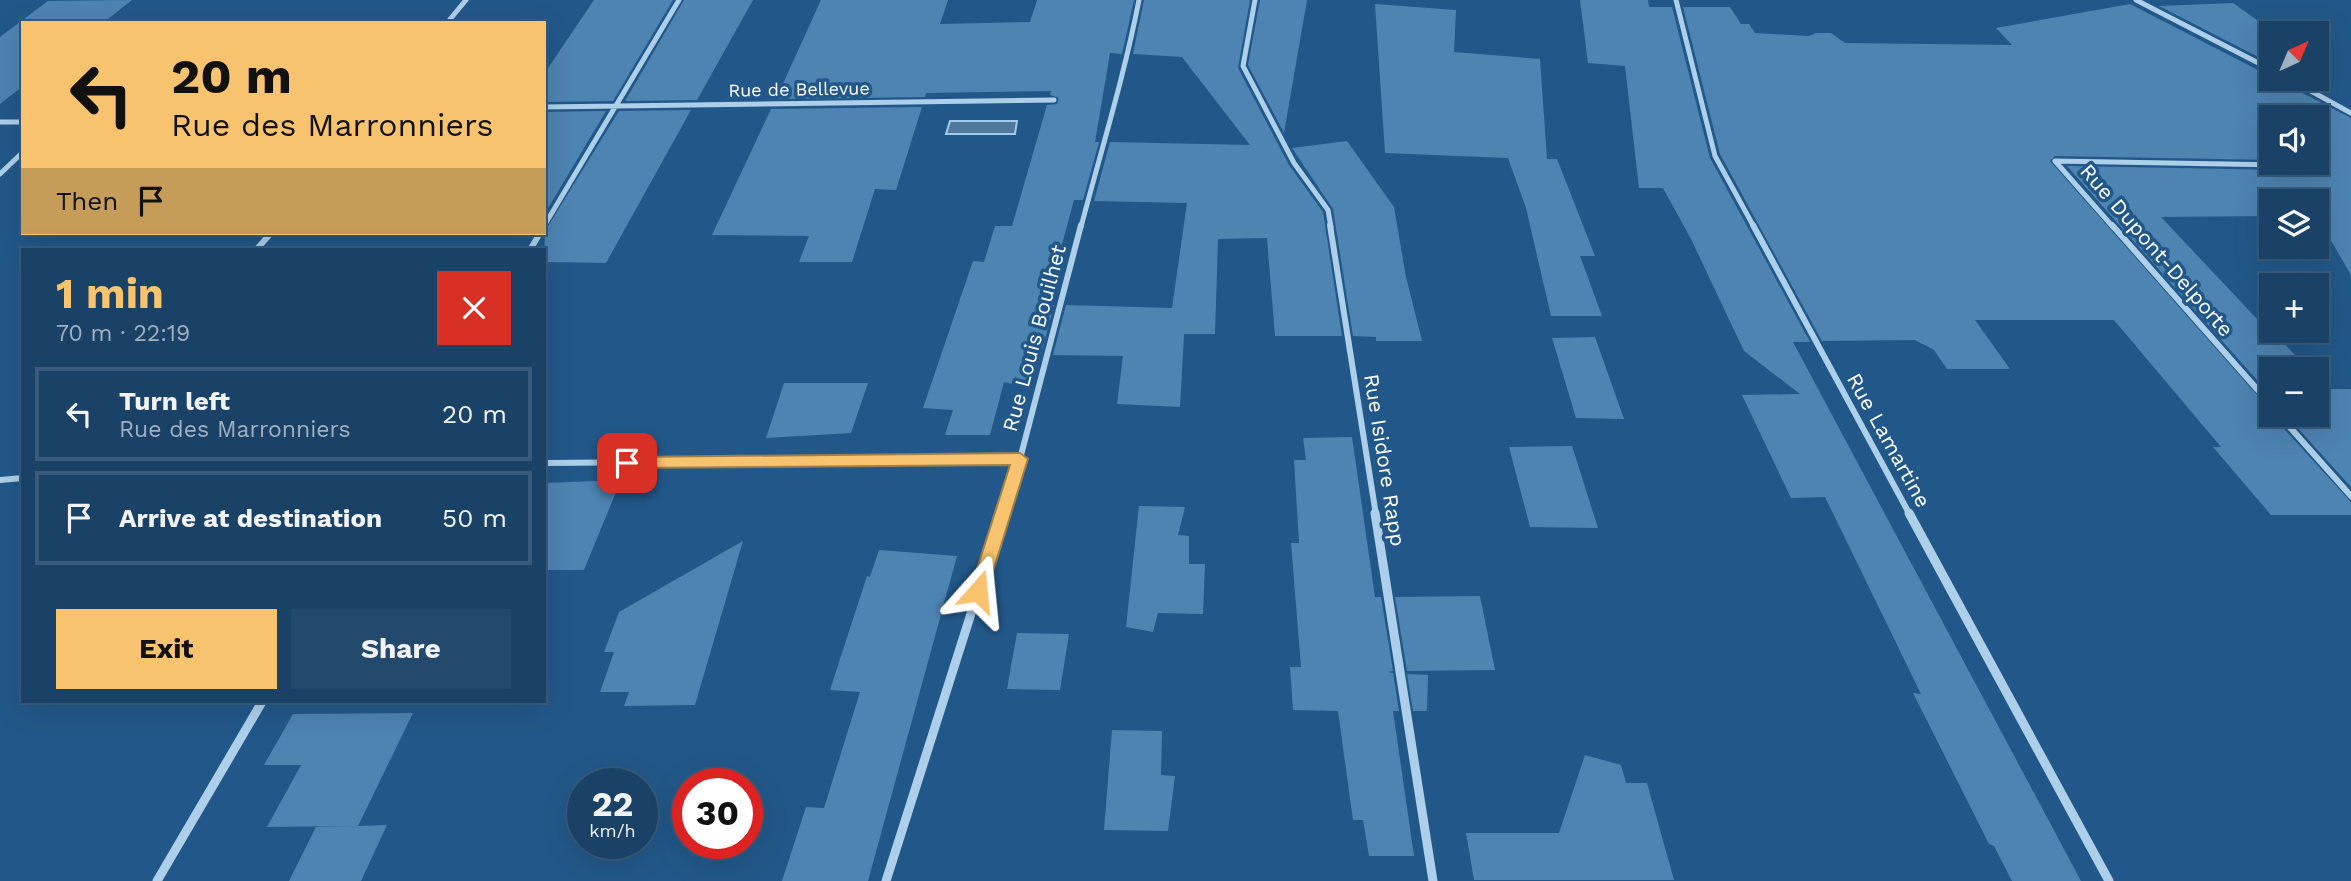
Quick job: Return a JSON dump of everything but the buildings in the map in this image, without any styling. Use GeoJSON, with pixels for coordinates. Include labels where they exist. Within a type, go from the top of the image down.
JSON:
{"type":"FeatureCollection","features":[{"type":"Feature","properties":{"kind":"street"},"geometry":{"type":"LineString","coordinates":[[449,21],[466,0]]}},
{"type":"Feature","properties":{"kind":"street"},"geometry":{"type":"LineString","coordinates":[[546,223],[679,0]]}},
{"type":"Feature","properties":{"kind":"street","name":"Rue Louis Bouilhet"},"geometry":{"type":"LineString","coordinates":[[886,881],[1020,459],[1115,96],[1126,65],[1139,0]]}},
{"type":"Feature","properties":{"kind":"street","name":"Rue Isidore Rapp"},"geometry":{"type":"LineString","coordinates":[[1255,0],[1243,66],[1294,163],[1328,210],[1433,881]]}},
{"type":"Feature","properties":{"kind":"street","name":"Rue Lamartine"},"geometry":{"type":"LineString","coordinates":[[1676,0],[1714,156],[2109,881]]}},
{"type":"Feature","properties":{"kind":"street"},"geometry":{"type":"LineString","coordinates":[[2136,0],[2259,63]]}},
{"type":"Feature","properties":{"kind":"street"},"geometry":{"type":"LineString","coordinates":[[2311,91],[2351,113]]}},
{"type":"Feature","properties":{"kind":"street","name":"Rue de Bellevue"},"geometry":{"type":"LineString","coordinates":[[546,107],[1055,100]]}},
{"type":"Feature","properties":{"kind":"street"},"geometry":{"type":"LineString","coordinates":[[0,122],[21,121]]}},
{"type":"Feature","properties":{"kind":"street"},"geometry":{"type":"LineString","coordinates":[[0,174],[21,154]]}},
{"type":"Feature","properties":{"kind":"street","name":"Rue Dupont-Delporte"},"geometry":{"type":"LineString","coordinates":[[2259,165],[2055,161],[2259,391]]}},
{"type":"Feature","properties":{"kind":"street"},"geometry":{"type":"LineString","coordinates":[[2290,427],[2351,496]]}},
{"type":"Feature","properties":{"kind":"street"},"geometry":{"type":"LineString","coordinates":[[546,463],[1020,459]]}},
{"type":"Feature","properties":{"kind":"street"},"geometry":{"type":"LineString","coordinates":[[0,480],[21,478]]}},
{"type":"Feature","properties":{"kind":"street"},"geometry":{"type":"LineString","coordinates":[[157,881],[261,703]]}},
{"type":"Feature","properties":{"kind":"water"},"geometry":{"type":"Polygon","coordinates":[[[950,121],[1017,121],[1015,134],[946,134],[950,121]]]}},
{"type":"Feature","properties":{"kind":"route"},"geometry":{"type":"LineString","coordinates":[[627,463],[1020,459],[978,591]]}}]}
